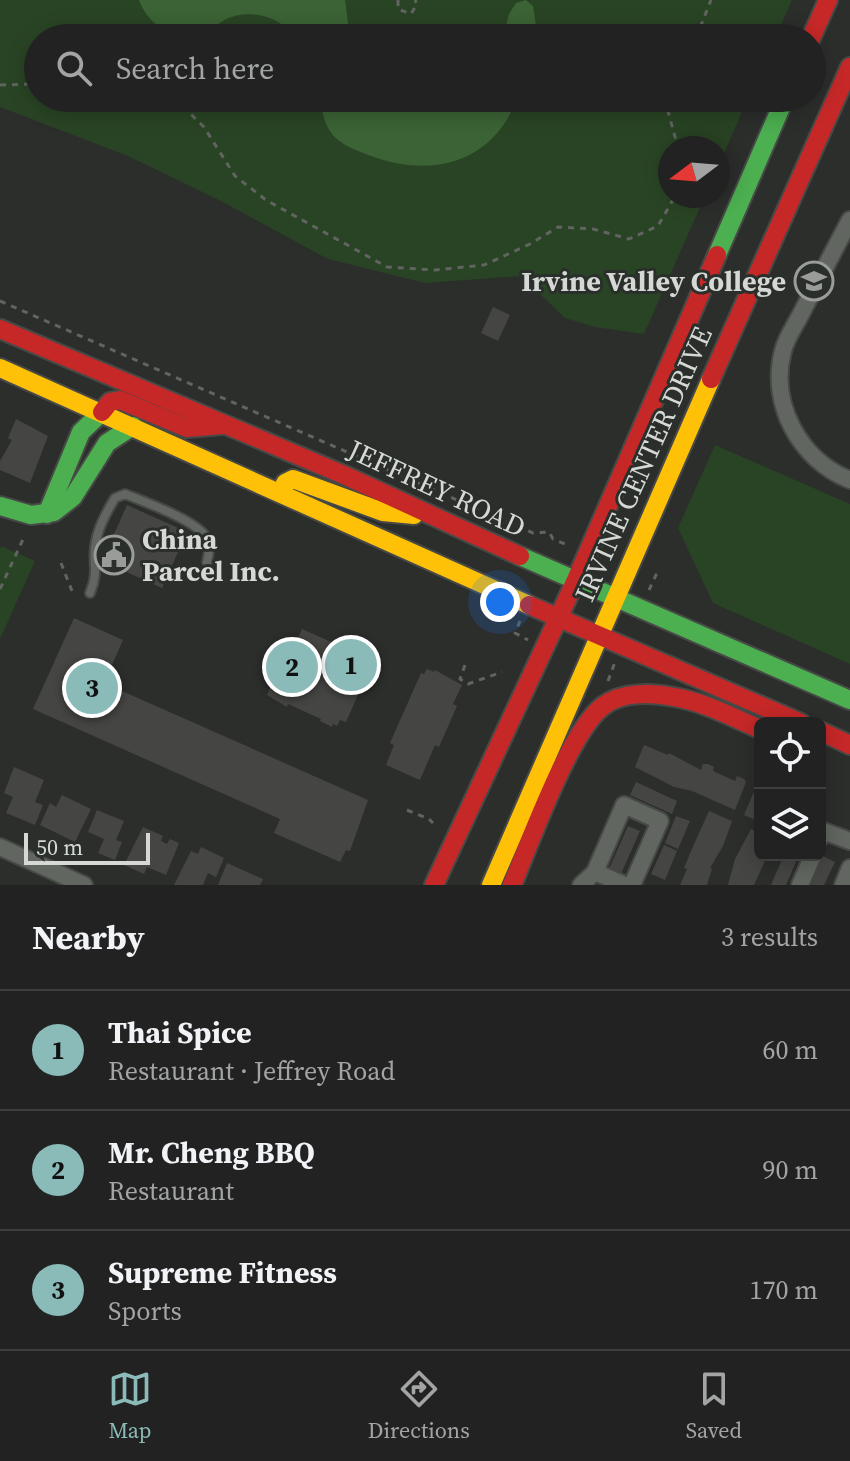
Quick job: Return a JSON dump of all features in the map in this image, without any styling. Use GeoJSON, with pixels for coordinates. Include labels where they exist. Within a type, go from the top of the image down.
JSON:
{"type":"FeatureCollection","features":[{"type":"Feature","properties":{"kind":"main road"},"geometry":{"type":"LineString","coordinates":[[817,24],[828,0]]}},
{"type":"Feature","properties":{"kind":"main road","name":"IRVINE CENTER DRIVE"},"geometry":{"type":"LineString","coordinates":[[491,885],[850,67]]}},
{"type":"Feature","properties":{"kind":"main road","name":"IRVINE CENTER DRIVE"},"geometry":{"type":"LineString","coordinates":[[434,885],[575,582],[779,112]]}},
{"type":"Feature","properties":{"kind":"main road","name":"JEFFREY ROAD"},"geometry":{"type":"LineString","coordinates":[[0,329],[344,475],[575,582],[850,700]]}},
{"type":"Feature","properties":{"kind":"main road"},"geometry":{"type":"LineString","coordinates":[[0,368],[558,618],[787,717]]}},
{"type":"Feature","properties":{"kind":"main road"},"geometry":{"type":"LineString","coordinates":[[40,515],[81,432],[110,402],[120,400],[187,428],[224,425]]}},
{"type":"Feature","properties":{"kind":"main road"},"geometry":{"type":"LineString","coordinates":[[0,506],[40,515],[61,511],[76,494],[106,443],[133,426]]}},
{"type":"Feature","properties":{"kind":"main road"},"geometry":{"type":"LineString","coordinates":[[282,493],[285,483],[293,479],[383,512],[432,517]]}},
{"type":"Feature","properties":{"kind":"main road"},"geometry":{"type":"LineString","coordinates":[[512,885],[581,732],[602,707],[619,698],[664,695],[701,704],[754,726]]}},
{"type":"Feature","properties":{"kind":"street"},"geometry":{"type":"LineString","coordinates":[[850,220],[783,350],[780,380],[786,412],[796,437],[815,460],[850,480]]}},
{"type":"Feature","properties":{"kind":"street"},"geometry":{"type":"LineString","coordinates":[[581,885],[595,872],[624,805],[660,821],[632,885]]}},
{"type":"Feature","properties":{"kind":"street"},"geometry":{"type":"LineString","coordinates":[[826,832],[850,841]]}},
{"type":"Feature","properties":{"kind":"street"},"geometry":{"type":"LineString","coordinates":[[0,847],[84,885]]}},
{"type":"Feature","properties":{"kind":"street"},"geometry":{"type":"LineString","coordinates":[[800,885],[810,861]]}},
{"type":"Feature","properties":{"kind":"street"},"geometry":{"type":"LineString","coordinates":[[843,885],[850,868]]}},
{"type":"Feature","properties":{"kind":"street"},"geometry":{"type":"LineString","coordinates":[[595,872],[625,885]]}},
{"type":"Feature","properties":{"kind":"lane"},"geometry":{"type":"LineString","coordinates":[[90,593],[97,577],[95,544],[101,523],[115,498],[125,494],[196,527],[207,538],[210,550],[207,562]]}},
{"type":"Feature","properties":{"kind":"path"},"geometry":{"type":"LineString","coordinates":[[398,0],[398,9],[411,14],[417,4],[415,0]]}},
{"type":"Feature","properties":{"kind":"path"},"geometry":{"type":"LineString","coordinates":[[702,24],[711,0]]}},
{"type":"Feature","properties":{"kind":"path"},"geometry":{"type":"LineString","coordinates":[[0,85],[24,84]]}},
{"type":"Feature","properties":{"kind":"path"},"geometry":{"type":"LineString","coordinates":[[188,112],[204,127],[235,176],[266,200],[387,267],[435,270],[484,265],[558,227],[593,229],[629,239],[658,226],[668,208]]}},
{"type":"Feature","properties":{"kind":"path"},"geometry":{"type":"LineString","coordinates":[[668,112],[675,136]]}},
{"type":"Feature","properties":{"kind":"path"},"geometry":{"type":"LineString","coordinates":[[0,301],[533,533],[549,532],[553,539]]}},
{"type":"Feature","properties":{"kind":"path"},"geometry":{"type":"LineString","coordinates":[[0,589],[40,515]]}},
{"type":"Feature","properties":{"kind":"path"},"geometry":{"type":"LineString","coordinates":[[61,563],[72,591]]}},
{"type":"Feature","properties":{"kind":"path"},"geometry":{"type":"LineString","coordinates":[[465,665],[460,679],[468,684],[502,672]]}},
{"type":"Feature","properties":{"kind":"path"},"geometry":{"type":"LineString","coordinates":[[608,681],[612,669]]}},
{"type":"Feature","properties":{"kind":"path"},"geometry":{"type":"LineString","coordinates":[[407,810],[433,823]]}},
{"type":"Feature","properties":{"kind":"shaded area"},"geometry":{"type":"Polygon","coordinates":[[[0,0],[792,0],[781,24],[24,24],[24,112],[742,112],[730,139],[730,136],[658,136],[658,208],[700,208],[644,334],[595,327],[565,318],[521,276],[425,283],[328,259],[221,201],[128,156],[0,107],[0,0]]]}},
{"type":"Feature","properties":{"kind":"shaded area"},"geometry":{"type":"Polygon","coordinates":[[[139,0],[345,0],[348,24],[281,24],[264,16],[244,15],[219,24],[156,24],[139,0]]]}},
{"type":"Feature","properties":{"kind":"shaded area"},"geometry":{"type":"Polygon","coordinates":[[[526,0],[533,6],[536,24],[506,24],[516,3],[526,0]]]}},
{"type":"Feature","properties":{"kind":"shaded area"},"geometry":{"type":"Polygon","coordinates":[[[322,112],[511,112],[493,137],[477,150],[459,159],[418,166],[396,163],[351,148],[335,137],[322,112]]]}},
{"type":"Feature","properties":{"kind":"shaded area"},"geometry":{"type":"Polygon","coordinates":[[[715,445],[850,504],[850,664],[713,603],[678,528],[715,445]]]}},
{"type":"Feature","properties":{"kind":"shaded area"},"geometry":{"type":"Polygon","coordinates":[[[1,546],[35,561],[0,639],[0,549],[1,546]]]}},
{"type":"Feature","properties":{"kind":"building"},"geometry":{"type":"Polygon","coordinates":[[[493,307],[510,315],[498,341],[481,333],[493,307]]]}},
{"type":"Feature","properties":{"kind":"building"},"geometry":{"type":"Polygon","coordinates":[[[16,419],[48,436],[30,483],[0,470],[0,461],[12,440],[8,438],[16,419]]]}},
{"type":"Feature","properties":{"kind":"building"},"geometry":{"type":"Polygon","coordinates":[[[127,505],[187,532],[162,588],[102,561],[127,505]]]}},
{"type":"Feature","properties":{"kind":"building"},"geometry":{"type":"Polygon","coordinates":[[[74,618],[123,640],[104,683],[368,800],[350,851],[346,850],[340,862],[274,833],[280,819],[33,709],[74,618]]]}},
{"type":"Feature","properties":{"kind":"building"},"geometry":{"type":"Polygon","coordinates":[[[302,629],[367,658],[357,681],[363,683],[346,722],[340,720],[337,726],[333,724],[332,727],[267,695],[287,649],[292,652],[302,629]]]}},
{"type":"Feature","properties":{"kind":"building"},"geometry":{"type":"Polygon","coordinates":[[[427,669],[435,670],[462,685],[453,704],[457,706],[439,747],[435,745],[420,780],[386,765],[394,745],[390,743],[421,673],[424,674],[427,669]]]}},
{"type":"Feature","properties":{"kind":"building"},"geometry":{"type":"Polygon","coordinates":[[[644,745],[669,753],[701,770],[703,764],[708,764],[714,767],[713,771],[735,781],[737,776],[744,779],[746,782],[735,810],[692,791],[674,787],[635,767],[644,745]]]}},
{"type":"Feature","properties":{"kind":"building"},"geometry":{"type":"Polygon","coordinates":[[[14,767],[44,780],[35,802],[43,805],[35,825],[6,813],[13,797],[4,793],[14,767]]]}},
{"type":"Feature","properties":{"kind":"building"},"geometry":{"type":"Polygon","coordinates":[[[636,782],[677,801],[672,814],[630,795],[636,782]]]}},
{"type":"Feature","properties":{"kind":"building"},"geometry":{"type":"Polygon","coordinates":[[[754,792],[754,819],[744,815],[754,792]]]}},
{"type":"Feature","properties":{"kind":"building"},"geometry":{"type":"Polygon","coordinates":[[[62,795],[91,809],[75,842],[40,825],[50,803],[56,807],[62,795]]]}},
{"type":"Feature","properties":{"kind":"building"},"geometry":{"type":"Polygon","coordinates":[[[97,810],[124,821],[116,840],[122,842],[115,860],[98,853],[104,839],[88,832],[97,810]]]}},
{"type":"Feature","properties":{"kind":"building"},"geometry":{"type":"Polygon","coordinates":[[[709,811],[732,821],[723,846],[710,868],[707,885],[680,885],[687,869],[684,868],[709,811]]]}},
{"type":"Feature","properties":{"kind":"building"},"geometry":{"type":"Polygon","coordinates":[[[676,816],[690,821],[678,849],[665,843],[676,816]]]}},
{"type":"Feature","properties":{"kind":"building"},"geometry":{"type":"Polygon","coordinates":[[[628,826],[640,831],[621,874],[609,869],[628,826]]]}},
{"type":"Feature","properties":{"kind":"building"},"geometry":{"type":"Polygon","coordinates":[[[143,827],[163,836],[161,841],[167,844],[170,839],[179,843],[166,875],[147,867],[144,874],[124,865],[143,827]]]}},
{"type":"Feature","properties":{"kind":"building"},"geometry":{"type":"Polygon","coordinates":[[[751,829],[754,830],[754,861],[765,861],[754,885],[728,885],[735,859],[751,829]]]}},
{"type":"Feature","properties":{"kind":"building"},"geometry":{"type":"Polygon","coordinates":[[[664,845],[677,851],[665,880],[651,874],[664,845]]]}},
{"type":"Feature","properties":{"kind":"building"},"geometry":{"type":"Polygon","coordinates":[[[201,847],[224,858],[216,877],[208,873],[203,885],[174,885],[191,851],[198,854],[201,847]]]}},
{"type":"Feature","properties":{"kind":"building"},"geometry":{"type":"Polygon","coordinates":[[[826,858],[835,862],[824,885],[809,885],[821,861],[826,861],[826,858]]]}},
{"type":"Feature","properties":{"kind":"building"},"geometry":{"type":"Polygon","coordinates":[[[781,861],[796,861],[786,885],[771,885],[781,861]]]}},
{"type":"Feature","properties":{"kind":"building"},"geometry":{"type":"Polygon","coordinates":[[[227,863],[263,879],[260,885],[218,885],[227,863]]]}},
{"type":"Feature","properties":{"kind":"traffic: fast"},"geometry":{"type":"LineString","coordinates":[[717,255],[779,112]]}},
{"type":"Feature","properties":{"kind":"traffic: fast"},"geometry":{"type":"LineString","coordinates":[[47,514],[81,432],[102,412]]}},
{"type":"Feature","properties":{"kind":"traffic: fast"},"geometry":{"type":"LineString","coordinates":[[0,506],[31,515],[54,512],[73,497],[107,443],[133,426]]}},
{"type":"Feature","properties":{"kind":"traffic: fast"},"geometry":{"type":"LineString","coordinates":[[520,556],[850,700]]}},
{"type":"Feature","properties":{"kind":"traffic: slow"},"geometry":{"type":"LineString","coordinates":[[0,368],[529,605]]}},
{"type":"Feature","properties":{"kind":"traffic: slow"},"geometry":{"type":"LineString","coordinates":[[491,885],[711,379]]}},
{"type":"Feature","properties":{"kind":"traffic: slow"},"geometry":{"type":"LineString","coordinates":[[282,493],[285,483],[293,479],[383,512],[414,515]]}},
{"type":"Feature","properties":{"kind":"traffic: jam"},"geometry":{"type":"LineString","coordinates":[[817,24],[828,0]]}},
{"type":"Feature","properties":{"kind":"traffic: jam"},"geometry":{"type":"LineString","coordinates":[[711,379],[850,67]]}},
{"type":"Feature","properties":{"kind":"traffic: jam"},"geometry":{"type":"LineString","coordinates":[[434,885],[575,582],[717,255]]}},
{"type":"Feature","properties":{"kind":"traffic: jam"},"geometry":{"type":"LineString","coordinates":[[0,329],[344,475],[520,556]]}},
{"type":"Feature","properties":{"kind":"traffic: jam"},"geometry":{"type":"LineString","coordinates":[[102,412],[110,402],[120,400],[187,428],[222,425]]}},
{"type":"Feature","properties":{"kind":"traffic: jam"},"geometry":{"type":"LineString","coordinates":[[529,605],[787,717]]}},
{"type":"Feature","properties":{"kind":"traffic: jam"},"geometry":{"type":"LineString","coordinates":[[512,885],[564,763],[590,719],[603,706],[638,694],[674,697],[707,706],[754,726]]}},
{"type":"Feature","properties":{"kind":"traffic: jam"},"geometry":{"type":"LineString","coordinates":[[826,734],[850,745]]}},
{"type":"Feature","properties":{"kind":"place","name":"Irvine Valley College"},"geometry":{"type":"Point","coordinates":[814,281]}},
{"type":"Feature","properties":{"kind":"place","name":"China Parcel Inc."},"geometry":{"type":"Point","coordinates":[114,555]}},
{"type":"Feature","properties":{"kind":"place","name":"Thai Spice"},"geometry":{"type":"Point","coordinates":[351,665]}},
{"type":"Feature","properties":{"kind":"place","name":"Mr. Cheng BBQ"},"geometry":{"type":"Point","coordinates":[292,667]}},
{"type":"Feature","properties":{"kind":"place","name":"Supreme Fitness"},"geometry":{"type":"Point","coordinates":[92,688]}}]}
